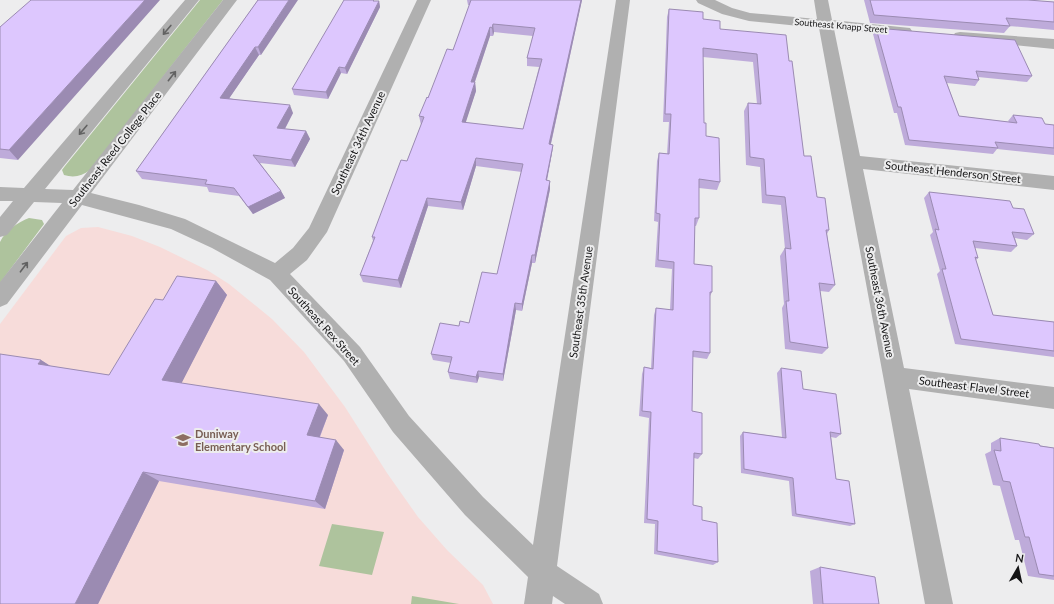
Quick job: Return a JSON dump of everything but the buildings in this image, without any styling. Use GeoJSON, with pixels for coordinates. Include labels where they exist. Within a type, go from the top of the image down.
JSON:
{"type":"FeatureCollection","features":[{"type":"Feature","properties":{"kind":"street"},"geometry":{"type":"LineString","coordinates":[[0,230],[192,0]]}},
{"type":"Feature","properties":{"kind":"street","name":"Southeast Reed College Place"},"geometry":{"type":"LineString","coordinates":[[0,298],[230,0]]}},
{"type":"Feature","properties":{"kind":"street","name":"Southeast 34th Avenue"},"geometry":{"type":"LineString","coordinates":[[277,274],[300,254],[317,232],[424,0]]}},
{"type":"Feature","properties":{"kind":"street","name":"Southeast 35th Avenue"},"geometry":{"type":"LineString","coordinates":[[538,604],[623,0]]}},
{"type":"Feature","properties":{"kind":"street","name":"Southeast Knapp Street"},"geometry":{"type":"LineString","coordinates":[[703,0],[727,11],[749,17],[920,32]]}},
{"type":"Feature","properties":{"kind":"street","name":"Southeast 36th Avenue"},"geometry":{"type":"LineString","coordinates":[[821,0],[939,604]]}},
{"type":"Feature","properties":{"kind":"street"},"geometry":{"type":"LineString","coordinates":[[944,34],[1054,44]]}},
{"type":"Feature","properties":{"kind":"street","name":"Southeast Henderson Street"},"geometry":{"type":"LineString","coordinates":[[852,162],[1054,183]]}},
{"type":"Feature","properties":{"kind":"street","name":"Southeast Rex Street"},"geometry":{"type":"LineString","coordinates":[[0,194],[77,198],[139,212],[178,224],[219,243],[277,274],[352,354],[401,424],[474,506],[542,572],[589,604]]}},
{"type":"Feature","properties":{"kind":"street","name":"Southeast Flavel Street"},"geometry":{"type":"LineString","coordinates":[[894,377],[1054,398]]}},
{"type":"Feature","properties":{"kind":"shaded area","name":"Duniway Elementary School"},"geometry":{"type":"Polygon","coordinates":[[[98,227],[132,236],[160,247],[207,270],[229,284],[272,319],[304,352],[345,407],[387,473],[418,517],[447,550],[483,585],[493,604],[0,604],[0,324],[66,236],[81,228],[98,227]]]}},
{"type":"Feature","properties":{"kind":"green space"},"geometry":{"type":"Polygon","coordinates":[[[200,0],[223,0],[90,170],[78,176],[64,175],[62,170],[65,166],[200,0]]]}},
{"type":"Feature","properties":{"kind":"green space"},"geometry":{"type":"Polygon","coordinates":[[[29,218],[42,220],[44,224],[0,283],[0,242],[12,227],[29,218]]]}},
{"type":"Feature","properties":{"kind":"green space"},"geometry":{"type":"Polygon","coordinates":[[[332,524],[384,532],[372,575],[319,566],[332,524]]]}},
{"type":"Feature","properties":{"kind":"green space"},"geometry":{"type":"Polygon","coordinates":[[[412,596],[459,604],[411,604],[412,596]]]}},
{"type":"Feature","properties":{"kind":"place","name":"Duniway Elementary School"},"geometry":{"type":"Point","coordinates":[183,440]}}]}
